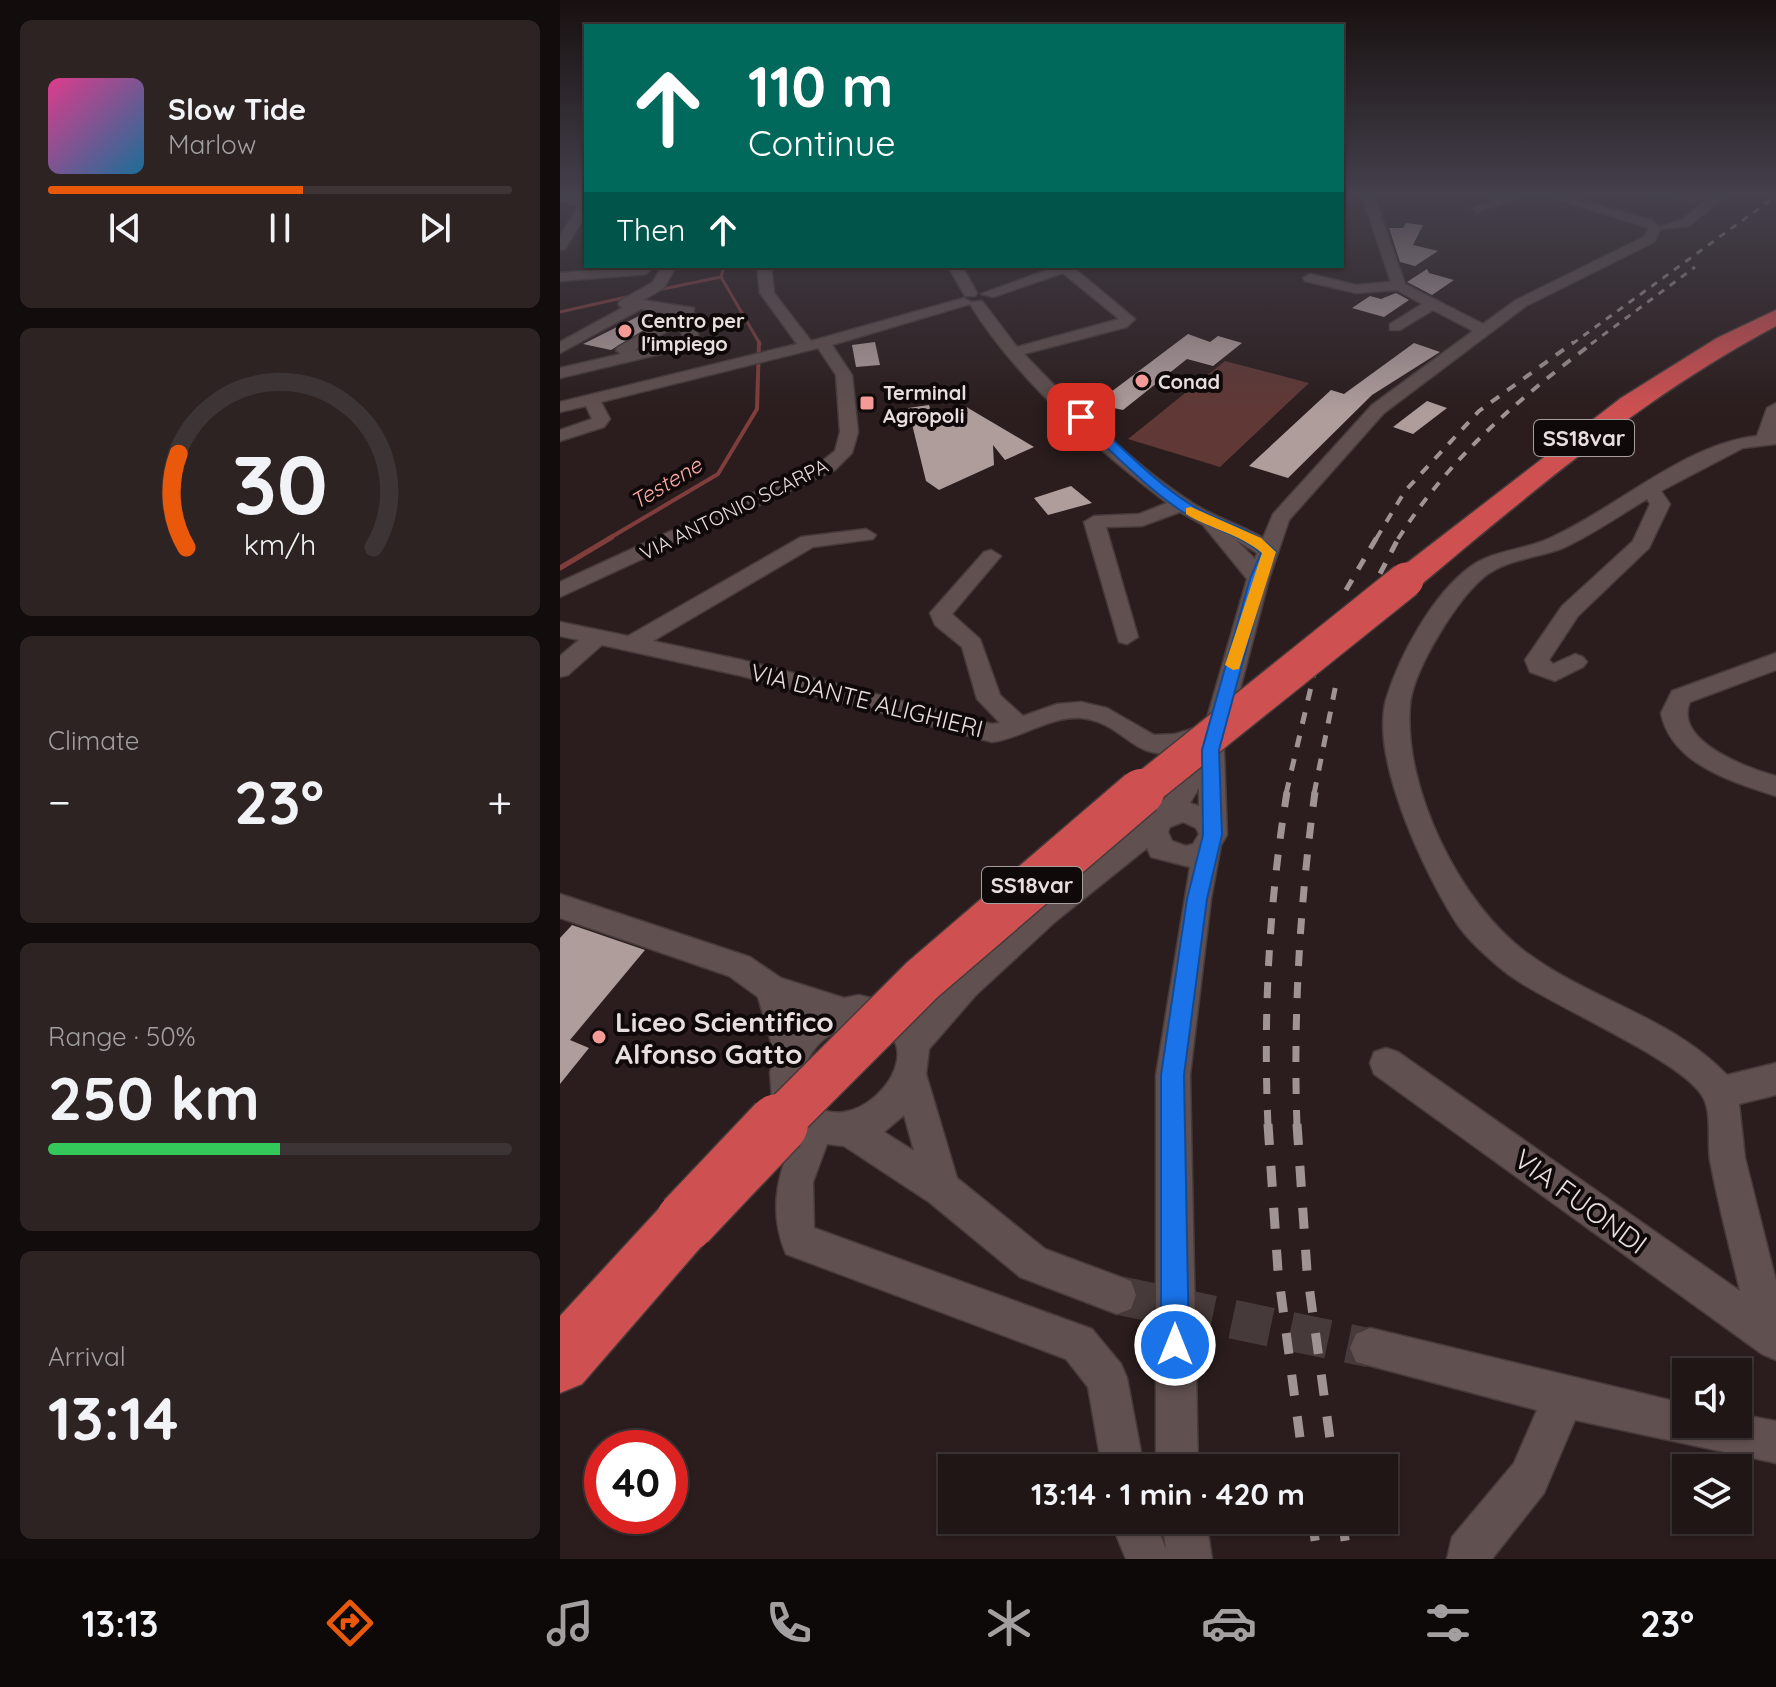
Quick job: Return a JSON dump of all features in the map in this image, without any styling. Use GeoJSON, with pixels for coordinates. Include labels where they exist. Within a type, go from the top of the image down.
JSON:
{"type":"FeatureCollection","features":[{"type":"Feature","properties":{"kind":"highway","name":"SS18var"},"geometry":{"type":"LineString","coordinates":[[560,1362],[686,1221],[843,1058],[957,949],[1119,809],[1628,404],[1696,359],[1776,317]]}},
{"type":"Feature","properties":{"kind":"street"},"geometry":{"type":"LineString","coordinates":[[1392,266],[1399,286]]}},
{"type":"Feature","properties":{"kind":"street"},"geometry":{"type":"LineString","coordinates":[[1165,837],[1211,750],[1258,579],[1280,518],[1378,409],[1521,303],[1595,266]]}},
{"type":"Feature","properties":{"kind":"street"},"geometry":{"type":"LineString","coordinates":[[560,277],[647,268]]}},
{"type":"Feature","properties":{"kind":"street"},"geometry":{"type":"LineString","coordinates":[[560,333],[632,301],[659,285],[668,268]]}},
{"type":"Feature","properties":{"kind":"street"},"geometry":{"type":"LineString","coordinates":[[764,268],[767,293],[811,346]]}},
{"type":"Feature","properties":{"kind":"street"},"geometry":{"type":"LineString","coordinates":[[956,268],[1015,352],[1103,439],[1181,505],[1229,535],[1246,550],[1269,552]]}},
{"type":"Feature","properties":{"kind":"street"},"geometry":{"type":"LineString","coordinates":[[560,407],[811,346],[1065,268]]}},
{"type":"Feature","properties":{"kind":"street"},"geometry":{"type":"LineString","coordinates":[[1015,352],[1122,324],[1128,319],[1069,268]]}},
{"type":"Feature","properties":{"kind":"street"},"geometry":{"type":"LineString","coordinates":[[1310,278],[1356,289],[1399,286],[1485,331]]}},
{"type":"Feature","properties":{"kind":"street"},"geometry":{"type":"LineString","coordinates":[[560,348],[637,305],[649,303],[689,311],[685,320],[693,342],[564,370]]}},
{"type":"Feature","properties":{"kind":"street"},"geometry":{"type":"LineString","coordinates":[[1395,327],[1434,303]]}},
{"type":"Feature","properties":{"kind":"street"},"geometry":{"type":"LineString","coordinates":[[600,363],[674,321],[685,320]]}},
{"type":"Feature","properties":{"kind":"street","name":"VIA ANTONIO SCARPA"},"geometry":{"type":"LineString","coordinates":[[560,590],[814,472],[843,453],[849,432],[844,375],[811,346]]}},
{"type":"Feature","properties":{"kind":"street"},"geometry":{"type":"LineString","coordinates":[[560,436],[598,423],[601,419],[591,400]]}},
{"type":"Feature","properties":{"kind":"street"},"geometry":{"type":"LineString","coordinates":[[1773,1338],[1727,1158],[1721,1093],[1701,1071],[1667,1048],[1516,963],[1469,918],[1434,858],[1404,776],[1397,731],[1398,701],[1413,663],[1435,616],[1459,588],[1493,563],[1557,543],[1703,459],[1739,443],[1771,439],[1776,408]]}},
{"type":"Feature","properties":{"kind":"street"},"geometry":{"type":"LineString","coordinates":[[1575,662],[1555,673],[1538,667],[1537,660],[1570,611],[1642,544],[1660,504],[1650,489]]}},
{"type":"Feature","properties":{"kind":"street"},"geometry":{"type":"LineString","coordinates":[[1127,637],[1094,522],[1142,520],[1181,505]]}},
{"type":"Feature","properties":{"kind":"street"},"geometry":{"type":"LineString","coordinates":[[1229,535],[1280,518]]}},
{"type":"Feature","properties":{"kind":"street"},"geometry":{"type":"LineString","coordinates":[[632,644],[808,541],[866,535]]}},
{"type":"Feature","properties":{"kind":"street"},"geometry":{"type":"LineString","coordinates":[[1229,535],[1258,579]]}},
{"type":"Feature","properties":{"kind":"street"},"geometry":{"type":"LineString","coordinates":[[991,556],[941,613],[943,620],[972,644],[989,699],[1020,727]]}},
{"type":"Feature","properties":{"kind":"street"},"geometry":{"type":"LineString","coordinates":[[560,629],[597,637]]}},
{"type":"Feature","properties":{"kind":"street"},"geometry":{"type":"LineString","coordinates":[[560,669],[597,637]]}},
{"type":"Feature","properties":{"kind":"street","name":"VIA DANTE ALIGHIERI"},"geometry":{"type":"LineString","coordinates":[[597,637],[742,668],[992,733],[1010,733],[1064,710],[1085,710],[1136,737],[1165,747],[1180,744],[1218,723]]}},
{"type":"Feature","properties":{"kind":"street"},"geometry":{"type":"LineString","coordinates":[[1776,661],[1680,697],[1672,708],[1671,718],[1692,746],[1720,766],[1776,786]]}},
{"type":"Feature","properties":{"kind":"street"},"geometry":{"type":"LineString","coordinates":[[1177,1454],[1173,1075],[1197,899],[1210,841],[1211,750]]}},
{"type":"Feature","properties":{"kind":"street"},"geometry":{"type":"LineString","coordinates":[[1121,1454],[1107,1378],[1078,1343],[1017,1324],[799,1241],[790,1215],[799,1164],[832,1127],[886,1111],[901,1095],[912,1060],[965,985],[1046,912],[1115,859],[1165,837],[1184,811],[1201,816],[1210,841]]}},
{"type":"Feature","properties":{"kind":"street"},"geometry":{"type":"LineString","coordinates":[[1165,837],[1195,855],[1210,841]]}},
{"type":"Feature","properties":{"kind":"street"},"geometry":{"type":"LineString","coordinates":[[1165,837],[1197,899]]}},
{"type":"Feature","properties":{"kind":"street"},"geometry":{"type":"LineString","coordinates":[[560,906],[739,966],[771,989],[842,1012]]}},
{"type":"Feature","properties":{"kind":"street"},"geometry":{"type":"LineString","coordinates":[[889,1015],[965,985]]}},
{"type":"Feature","properties":{"kind":"street"},"geometry":{"type":"LineString","coordinates":[[771,989],[791,1055],[785,1090],[791,1106],[803,1118],[832,1127],[942,1189],[1033,1264],[1117,1295]]}},
{"type":"Feature","properties":{"kind":"street"},"geometry":{"type":"LineString","coordinates":[[791,1055],[813,1029],[842,1012],[859,1009],[889,1015],[908,1032],[942,1189]]}},
{"type":"Feature","properties":{"kind":"street","name":"VIA FUONDI"},"geometry":{"type":"LineString","coordinates":[[1386,1063],[1773,1338]]}},
{"type":"Feature","properties":{"kind":"street"},"geometry":{"type":"LineString","coordinates":[[1721,1093],[1776,1079]]}},
{"type":"Feature","properties":{"kind":"street"},"geometry":{"type":"LineString","coordinates":[[1370,1348],[1645,1417],[1776,1442]]}},
{"type":"Feature","properties":{"kind":"street"},"geometry":{"type":"LineString","coordinates":[[1469,1559],[1468,1553],[1529,1478],[1564,1396]]}},
{"type":"Feature","properties":{"kind":"street"},"geometry":{"type":"LineString","coordinates":[[1138,1534],[1148,1559]]}},
{"type":"Feature","properties":{"kind":"street"},"geometry":{"type":"LineString","coordinates":[[1186,1534],[1190,1559]]}},
{"type":"Feature","properties":{"kind":"shaded area"},"geometry":{"type":"Polygon","coordinates":[[[1225,361],[1309,383],[1220,467],[1128,439],[1225,361]]]}},
{"type":"Feature","properties":{"kind":"building"},"geometry":{"type":"Polygon","coordinates":[[[1427,269],[1429,273],[1454,280],[1432,295],[1407,282],[1427,269]]]}},
{"type":"Feature","properties":{"kind":"building"},"geometry":{"type":"Polygon","coordinates":[[[1396,293],[1409,300],[1384,317],[1352,308],[1370,296],[1381,299],[1396,293]]]}},
{"type":"Feature","properties":{"kind":"building","name":"Centro per l'impiego"},"geometry":{"type":"Polygon","coordinates":[[[645,313],[665,317],[611,350],[583,344],[645,313]]]}},
{"type":"Feature","properties":{"kind":"building","name":"Conad"},"geometry":{"type":"Polygon","coordinates":[[[1188,334],[1210,342],[1218,336],[1242,343],[1213,366],[1187,359],[1123,410],[1095,404],[1188,334]]]}},
{"type":"Feature","properties":{"kind":"building"},"geometry":{"type":"Polygon","coordinates":[[[875,342],[880,365],[856,367],[852,345],[875,342]]]}},
{"type":"Feature","properties":{"kind":"building"},"geometry":{"type":"Polygon","coordinates":[[[1414,343],[1440,352],[1372,395],[1288,478],[1249,466],[1331,390],[1344,394],[1414,343]]]}},
{"type":"Feature","properties":{"kind":"building"},"geometry":{"type":"Polygon","coordinates":[[[1427,401],[1447,408],[1413,434],[1393,427],[1427,401]]]}},
{"type":"Feature","properties":{"kind":"building"},"geometry":{"type":"Polygon","coordinates":[[[929,405],[933,418],[968,413],[963,405],[1034,447],[1005,460],[993,445],[994,465],[939,490],[926,481],[908,408],[929,405]]]}},
{"type":"Feature","properties":{"kind":"building"},"geometry":{"type":"Polygon","coordinates":[[[1071,486],[1092,503],[1048,515],[1034,498],[1071,486]]]}},
{"type":"Feature","properties":{"kind":"building"},"geometry":{"type":"Polygon","coordinates":[[[572,925],[645,950],[570,1040],[589,1048],[560,1084],[560,938],[572,925]]]}},
{"type":"Feature","properties":{"kind":"waterway","name":"Testene"},"geometry":{"type":"LineString","coordinates":[[721,277],[723,268]]}},
{"type":"Feature","properties":{"kind":"waterway"},"geometry":{"type":"LineString","coordinates":[[653,291],[721,277]]}},
{"type":"Feature","properties":{"kind":"waterway","name":"Testene"},"geometry":{"type":"LineString","coordinates":[[721,277],[759,342]]}},
{"type":"Feature","properties":{"kind":"waterway"},"geometry":{"type":"LineString","coordinates":[[560,312],[635,295]]}},
{"type":"Feature","properties":{"kind":"waterway","name":"Testene"},"geometry":{"type":"LineString","coordinates":[[608,539],[718,474],[757,409],[759,342]]}},
{"type":"Feature","properties":{"kind":"waterway","name":"Testene"},"geometry":{"type":"LineString","coordinates":[[560,568],[612,537]]}},
{"type":"Feature","properties":{"kind":"tunnel"},"geometry":{"type":"LineString","coordinates":[[1117,1295],[1370,1348]]}},
{"type":"Feature","properties":{"kind":"railway"},"geometry":{"type":"LineString","coordinates":[[1572,344],[1680,266]]}},
{"type":"Feature","properties":{"kind":"railway"},"geometry":{"type":"LineString","coordinates":[[1591,344],[1695,267]]}},
{"type":"Feature","properties":{"kind":"railway"},"geometry":{"type":"LineString","coordinates":[[1376,539],[1405,491],[1479,411],[1574,342]]}},
{"type":"Feature","properties":{"kind":"railway"},"geometry":{"type":"LineString","coordinates":[[1398,539],[1462,456],[1538,385],[1594,342]]}},
{"type":"Feature","properties":{"kind":"railway"},"geometry":{"type":"LineString","coordinates":[[1346,590],[1377,537]]}},
{"type":"Feature","properties":{"kind":"railway"},"geometry":{"type":"LineString","coordinates":[[1369,595],[1399,537]]}},
{"type":"Feature","properties":{"kind":"railway"},"geometry":{"type":"LineString","coordinates":[[1286,794],[1314,674]]}},
{"type":"Feature","properties":{"kind":"railway"},"geometry":{"type":"LineString","coordinates":[[1314,794],[1337,679]]}},
{"type":"Feature","properties":{"kind":"railway"},"geometry":{"type":"LineString","coordinates":[[1268,1126],[1266,1042],[1269,959],[1287,792]]}},
{"type":"Feature","properties":{"kind":"railway"},"geometry":{"type":"LineString","coordinates":[[1297,1126],[1299,959],[1315,792]]}},
{"type":"Feature","properties":{"kind":"railway"},"geometry":{"type":"LineString","coordinates":[[1268,1124],[1278,1271],[1302,1454]]}},
{"type":"Feature","properties":{"kind":"railway"},"geometry":{"type":"LineString","coordinates":[[1297,1124],[1307,1271],[1332,1454]]}},
{"type":"Feature","properties":{"kind":"railway"},"geometry":{"type":"LineString","coordinates":[[1314,1534],[1318,1559]]}},
{"type":"Feature","properties":{"kind":"railway"},"geometry":{"type":"LineString","coordinates":[[1344,1534],[1348,1559]]}},
{"type":"Feature","properties":{"kind":"slow traffic"},"geometry":{"type":"LineString","coordinates":[[1191,511],[1210,523],[1232,529],[1256,541],[1269,552],[1233,665]]}},
{"type":"Feature","properties":{"kind":"place","name":"Centro per l'impiego"},"geometry":{"type":"Point","coordinates":[625,331]}},
{"type":"Feature","properties":{"kind":"place","name":"Conad"},"geometry":{"type":"Point","coordinates":[1142,381]}},
{"type":"Feature","properties":{"kind":"place","name":"Terminal Agropoli"},"geometry":{"type":"Point","coordinates":[867,403]}},
{"type":"Feature","properties":{"kind":"place","name":"Liceo Scientifico Alfonso Gatto"},"geometry":{"type":"Point","coordinates":[599,1037]}},
{"type":"Feature","properties":{"kind":"route"},"geometry":{"type":"LineString","coordinates":[[1081,417],[1181,505],[1210,523],[1232,529],[1256,541],[1269,552],[1234,660],[1211,750],[1213,835],[1197,899],[1173,1075],[1175,1345]]}}]}
